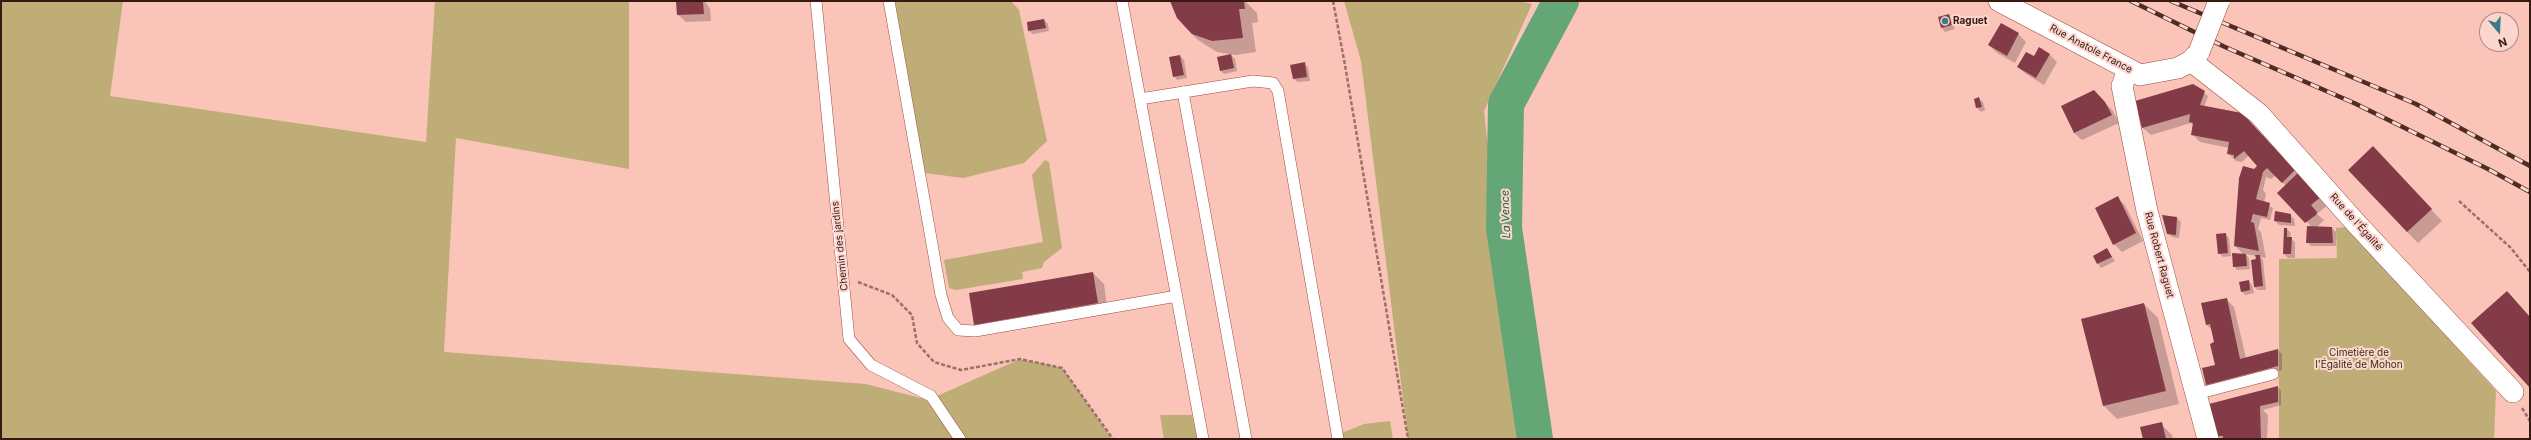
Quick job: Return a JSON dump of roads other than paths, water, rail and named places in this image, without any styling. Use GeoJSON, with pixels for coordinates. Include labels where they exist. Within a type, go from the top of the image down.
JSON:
{"type":"FeatureCollection","features":[{"type":"Feature","properties":{"kind":"street","name":"Rue Anatole France"},"geometry":{"type":"LineString","coordinates":[[1999,1],[2140,75],[2178,68],[2195,56]]}},
{"type":"Feature","properties":{"kind":"street"},"geometry":{"type":"LineString","coordinates":[[2195,56],[2219,1]]}},
{"type":"Feature","properties":{"kind":"street","name":"Rue de l'Égalité"},"geometry":{"type":"LineString","coordinates":[[2195,56],[2259,114],[2513,392]]}},
{"type":"Feature","properties":{"kind":"street","name":"Rue Robert Raguet"},"geometry":{"type":"LineString","coordinates":[[2128,70],[2122,86],[2147,211],[2208,439]]}},
{"type":"Feature","properties":{"kind":"lane","name":"Chemin des jardins"},"geometry":{"type":"LineString","coordinates":[[816,1],[849,339],[871,365],[931,396],[960,439]]}},
{"type":"Feature","properties":{"kind":"lane"},"geometry":{"type":"LineString","coordinates":[[889,1],[941,295],[948,318],[958,330],[974,331],[1177,296]]}},
{"type":"Feature","properties":{"kind":"lane"},"geometry":{"type":"LineString","coordinates":[[1122,1],[1203,439]]}},
{"type":"Feature","properties":{"kind":"lane"},"geometry":{"type":"LineString","coordinates":[[1140,99],[1252,81],[1273,83],[1278,91],[1338,439]]}},
{"type":"Feature","properties":{"kind":"lane"},"geometry":{"type":"LineString","coordinates":[[1183,92],[1246,439]]}},
{"type":"Feature","properties":{"kind":"lane"},"geometry":{"type":"LineString","coordinates":[[2196,394],[2273,374]]}},
{"type":"Feature","properties":{"kind":"waterway","name":"La Vence"},"geometry":{"type":"LineString","coordinates":[[1535,439],[1504,228],[1506,104],[1561,1]]}},
{"type":"Feature","properties":{"kind":"railway"},"geometry":{"type":"LineString","coordinates":[[2131,1],[2225,47],[2354,103],[2488,169],[2530,192]]}},
{"type":"Feature","properties":{"kind":"railway"},"geometry":{"type":"LineString","coordinates":[[2171,1],[2416,104],[2530,166]]}},
{"type":"Feature","properties":{"kind":"place","name":"Raguet"},"geometry":{"type":"Point","coordinates":[1945,21]}},
{"type":"Feature","properties":{"kind":"park label","name":"Cimetière de l'Égalité de Mohon"},"geometry":{"type":"Point","coordinates":[2359,358]}}]}
